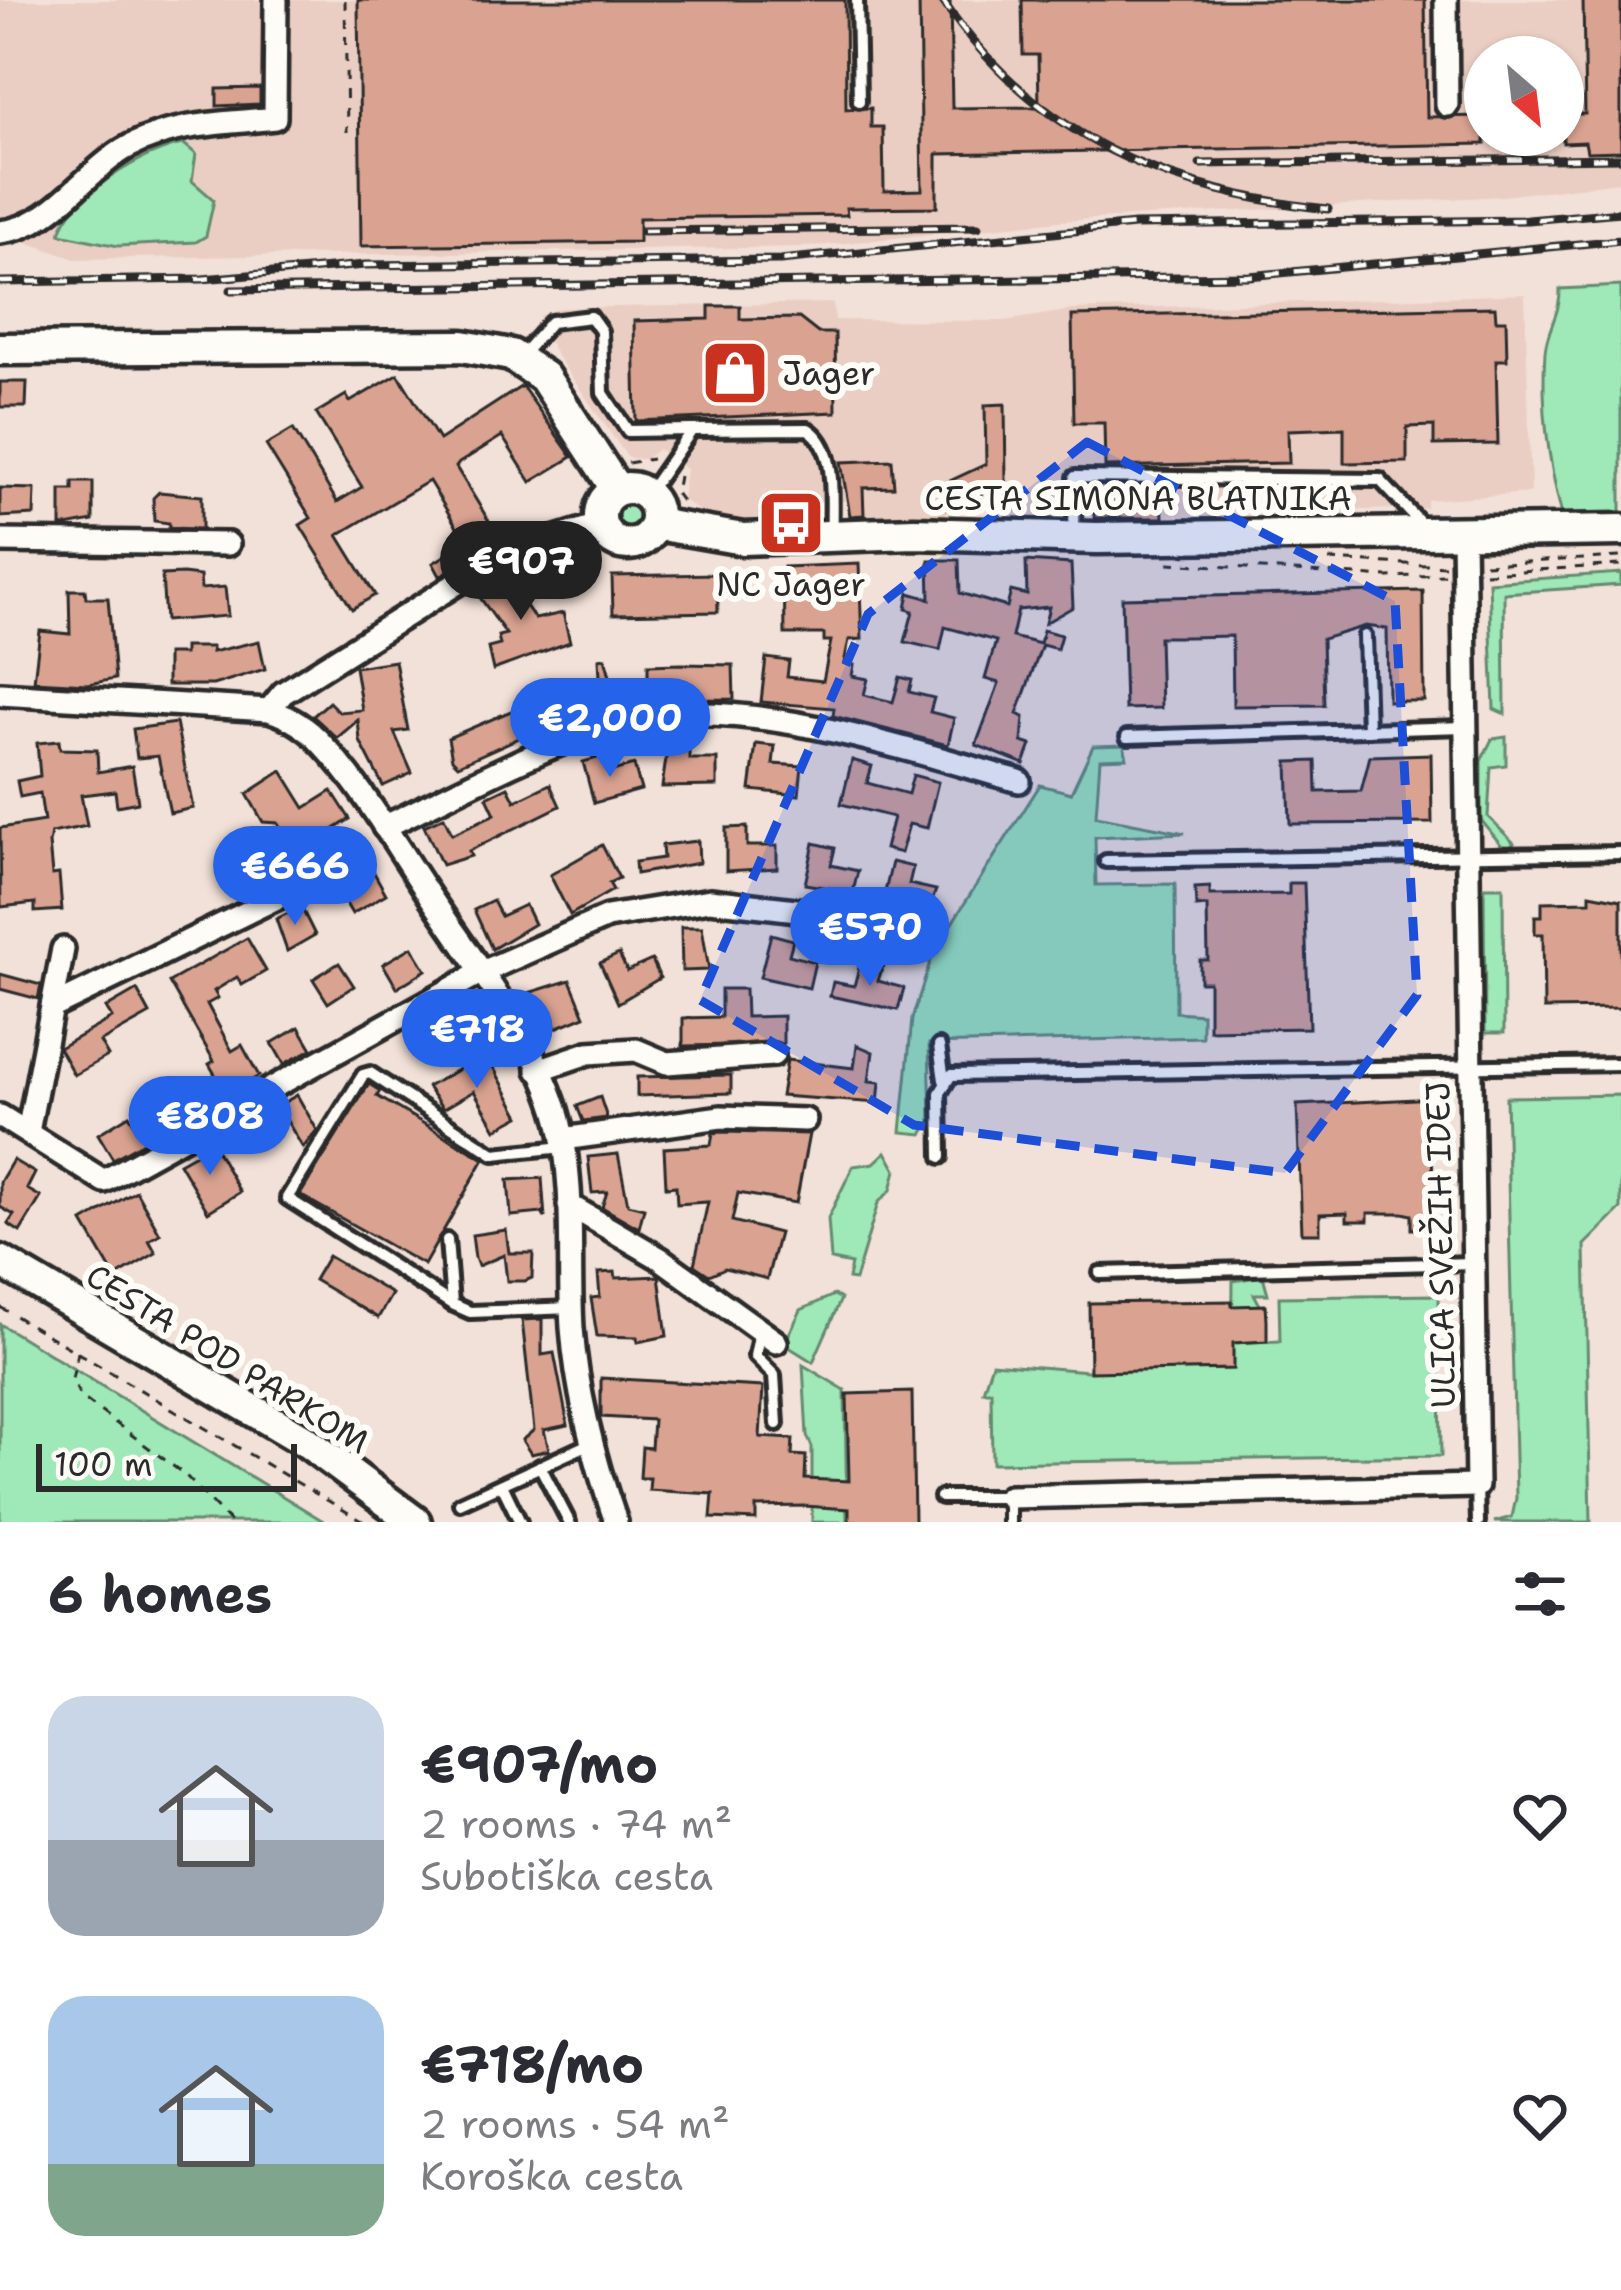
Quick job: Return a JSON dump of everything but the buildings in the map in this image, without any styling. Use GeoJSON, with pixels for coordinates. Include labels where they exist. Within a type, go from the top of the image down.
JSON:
{"type":"FeatureCollection","features":[{"type":"Feature","properties":{"kind":"street"},"geometry":{"type":"LineString","coordinates":[[0,232],[42,218],[107,161],[148,138],[214,121],[275,118],[276,0]]}},
{"type":"Feature","properties":{"kind":"street"},"geometry":{"type":"LineString","coordinates":[[1446,0],[1447,105]]}},
{"type":"Feature","properties":{"kind":"street"},"geometry":{"type":"LineString","coordinates":[[0,350],[462,346],[518,360],[544,377],[635,492],[650,535],[628,544],[607,535],[601,524],[603,504],[635,492]]}},
{"type":"Feature","properties":{"kind":"street","name":"CESTA SIMONA BLATNIKA"},"geometry":{"type":"LineString","coordinates":[[635,492],[688,532],[743,538],[1430,535],[1463,550],[1621,530]]}},
{"type":"Feature","properties":{"kind":"street"},"geometry":{"type":"LineString","coordinates":[[269,710],[284,693],[476,572],[513,553],[601,524]]}},
{"type":"Feature","properties":{"kind":"street"},"geometry":{"type":"LineString","coordinates":[[0,541],[228,544]]}},
{"type":"Feature","properties":{"kind":"street","name":"ULICA SVEŽIH IDEJ"},"geometry":{"type":"LineString","coordinates":[[1463,550],[1477,1486]]}},
{"type":"Feature","properties":{"kind":"street"},"geometry":{"type":"LineString","coordinates":[[0,694],[269,710],[303,726],[324,745],[383,827],[538,1070],[564,1143],[572,1308],[589,1444],[616,1521]]}},
{"type":"Feature","properties":{"kind":"street"},"geometry":{"type":"LineString","coordinates":[[383,827],[631,720],[728,716],[838,730],[1019,782]]}},
{"type":"Feature","properties":{"kind":"street"},"geometry":{"type":"LineString","coordinates":[[53,1007],[287,893]]}},
{"type":"Feature","properties":{"kind":"street"},"geometry":{"type":"LineString","coordinates":[[0,1116],[104,1181],[479,973],[607,917],[710,900],[857,917],[917,934]]}},
{"type":"Feature","properties":{"kind":"street"},"geometry":{"type":"LineString","coordinates":[[28,1132],[63,950]]}},
{"type":"Feature","properties":{"kind":"street"},"geometry":{"type":"LineString","coordinates":[[538,1070],[588,1053],[636,1049],[667,1063],[773,1055]]}},
{"type":"Feature","properties":{"kind":"street"},"geometry":{"type":"LineString","coordinates":[[564,1143],[721,1117],[805,1120]]}},
{"type":"Feature","properties":{"kind":"street"},"geometry":{"type":"LineString","coordinates":[[568,1205],[661,1258],[768,1336]]}},
{"type":"Feature","properties":{"kind":"street","name":"CESTA POD PARKOM"},"geometry":{"type":"LineString","coordinates":[[0,1261],[307,1442],[415,1522]]}},
{"type":"Feature","properties":{"kind":"street"},"geometry":{"type":"LineString","coordinates":[[1009,1497],[1477,1486]]}},
{"type":"Feature","properties":{"kind":"lane"},"geometry":{"type":"LineString","coordinates":[[857,0],[859,101]]}},
{"type":"Feature","properties":{"kind":"lane"},"geometry":{"type":"LineString","coordinates":[[518,360],[537,332],[551,322],[591,316],[601,331],[603,393],[628,431],[808,429],[823,439],[832,536]]}},
{"type":"Feature","properties":{"kind":"lane"},"geometry":{"type":"LineString","coordinates":[[635,492],[666,467],[692,430]]}},
{"type":"Feature","properties":{"kind":"lane"},"geometry":{"type":"LineString","coordinates":[[1074,537],[1075,477],[1380,480],[1400,496],[1430,535]]}},
{"type":"Feature","properties":{"kind":"lane"},"geometry":{"type":"LineString","coordinates":[[1365,636],[1368,730]]}},
{"type":"Feature","properties":{"kind":"lane"},"geometry":{"type":"LineString","coordinates":[[1127,737],[1465,727]]}},
{"type":"Feature","properties":{"kind":"lane"},"geometry":{"type":"LineString","coordinates":[[1106,861],[1621,854]]}},
{"type":"Feature","properties":{"kind":"lane"},"geometry":{"type":"LineString","coordinates":[[939,1046],[944,1080],[940,1157]]}},
{"type":"Feature","properties":{"kind":"lane"},"geometry":{"type":"LineString","coordinates":[[944,1080],[951,1075],[1621,1064]]}},
{"type":"Feature","properties":{"kind":"lane"},"geometry":{"type":"LineString","coordinates":[[564,1143],[494,1154],[370,1073],[363,1075],[287,1198],[470,1312],[572,1308]]}},
{"type":"Feature","properties":{"kind":"lane"},"geometry":{"type":"LineString","coordinates":[[447,1240],[452,1304]]}},
{"type":"Feature","properties":{"kind":"lane"},"geometry":{"type":"LineString","coordinates":[[1100,1273],[1473,1263]]}},
{"type":"Feature","properties":{"kind":"lane"},"geometry":{"type":"LineString","coordinates":[[768,1336],[755,1357],[774,1375],[777,1424]]}},
{"type":"Feature","properties":{"kind":"lane"},"geometry":{"type":"LineString","coordinates":[[460,1503],[589,1444]]}},
{"type":"Feature","properties":{"kind":"lane"},"geometry":{"type":"LineString","coordinates":[[540,1466],[569,1522]]}},
{"type":"Feature","properties":{"kind":"lane"},"geometry":{"type":"LineString","coordinates":[[502,1485],[520,1522]]}},
{"type":"Feature","properties":{"kind":"lane"},"geometry":{"type":"LineString","coordinates":[[1477,1486],[1478,1522]]}},
{"type":"Feature","properties":{"kind":"lane"},"geometry":{"type":"LineString","coordinates":[[940,1497],[1009,1497],[1009,1522]]}},
{"type":"Feature","properties":{"kind":"path"},"geometry":{"type":"LineString","coordinates":[[345,0],[347,132]]}},
{"type":"Feature","properties":{"kind":"path"},"geometry":{"type":"LineString","coordinates":[[635,492],[633,466],[654,458],[679,476],[679,501],[695,513],[688,532]]}},
{"type":"Feature","properties":{"kind":"path"},"geometry":{"type":"LineString","coordinates":[[1314,558],[1419,568],[1463,550],[1621,556]]}},
{"type":"Feature","properties":{"kind":"path"},"geometry":{"type":"LineString","coordinates":[[0,1307],[364,1522]]}},
{"type":"Feature","properties":{"kind":"path"},"geometry":{"type":"LineString","coordinates":[[78,1352],[72,1379],[80,1396],[185,1475],[230,1522]]}},
{"type":"Feature","properties":{"kind":"highlighted area"},"geometry":{"type":"Polygon","coordinates":[[[1087,442],[1395,601],[1417,995],[1285,1173],[914,1125],[700,1000],[868,614],[1087,442]]]}},
{"type":"Feature","properties":{"kind":"shaded area"},"geometry":{"type":"Polygon","coordinates":[[[0,0],[1621,0],[1621,182],[1503,196],[1060,221],[807,247],[75,259],[0,233],[0,0]]]}},
{"type":"Feature","properties":{"kind":"shaded area"},"geometry":{"type":"Polygon","coordinates":[[[1525,294],[1531,493],[1427,500],[1427,508],[1094,519],[1093,515],[1008,517],[1006,482],[947,509],[947,515],[850,518],[849,501],[818,501],[812,513],[794,523],[710,519],[682,499],[686,469],[658,449],[645,459],[628,458],[554,352],[539,316],[560,308],[833,303],[835,320],[1004,321],[1072,310],[1525,294]]]}},
{"type":"Feature","properties":{"kind":"green space"},"geometry":{"type":"Polygon","coordinates":[[[184,144],[196,154],[192,181],[214,200],[206,236],[196,242],[118,246],[60,234],[77,205],[111,177],[150,155],[184,144]]]}},
{"type":"Feature","properties":{"kind":"green space"},"geometry":{"type":"Polygon","coordinates":[[[1621,286],[1621,514],[1562,515],[1549,454],[1546,343],[1560,289],[1621,286]]]}},
{"type":"Feature","properties":{"kind":"green space"},"geometry":{"type":"Polygon","coordinates":[[[629,495],[644,501],[650,516],[644,531],[629,537],[614,531],[608,516],[614,501],[629,495]]]}},
{"type":"Feature","properties":{"kind":"green space"},"geometry":{"type":"Polygon","coordinates":[[[1621,573],[1621,585],[1504,593],[1505,714],[1494,709],[1489,582],[1621,573]]]}},
{"type":"Feature","properties":{"kind":"green space"},"geometry":{"type":"Polygon","coordinates":[[[1506,737],[1506,765],[1491,767],[1488,817],[1514,843],[1510,847],[1502,846],[1481,820],[1481,761],[1492,739],[1506,737]]]}},
{"type":"Feature","properties":{"kind":"green space"},"geometry":{"type":"Polygon","coordinates":[[[1124,745],[1127,758],[1100,759],[1096,816],[1185,833],[1095,837],[1096,885],[1175,884],[1176,1012],[1202,1014],[1202,1037],[929,1044],[931,1122],[922,1134],[901,1132],[912,1019],[933,953],[1040,785],[1071,793],[1093,746],[1124,745]]]}},
{"type":"Feature","properties":{"kind":"green space"},"geometry":{"type":"Polygon","coordinates":[[[1484,887],[1503,887],[1504,1033],[1485,1033],[1484,887]]]}},
{"type":"Feature","properties":{"kind":"green space"},"geometry":{"type":"Polygon","coordinates":[[[1621,1095],[1621,1209],[1585,1245],[1591,1522],[1494,1522],[1512,1517],[1516,1498],[1506,1097],[1621,1095]]]}},
{"type":"Feature","properties":{"kind":"green space"},"geometry":{"type":"Polygon","coordinates":[[[886,1152],[896,1170],[891,1190],[878,1203],[855,1280],[848,1279],[851,1264],[831,1260],[828,1218],[853,1166],[874,1163],[886,1152]]]}},
{"type":"Feature","properties":{"kind":"green space"},"geometry":{"type":"Polygon","coordinates":[[[1263,1276],[1268,1294],[1254,1294],[1260,1305],[1252,1306],[1246,1342],[1280,1341],[1279,1297],[1439,1295],[1441,1456],[992,1463],[991,1391],[983,1391],[992,1363],[1088,1371],[1232,1369],[1233,1281],[1263,1276]]]}},
{"type":"Feature","properties":{"kind":"green space"},"geometry":{"type":"Polygon","coordinates":[[[834,1295],[841,1299],[813,1362],[784,1344],[801,1310],[834,1295]]]}},
{"type":"Feature","properties":{"kind":"green space"},"geometry":{"type":"Polygon","coordinates":[[[0,1324],[325,1522],[0,1522],[0,1324]]]}},
{"type":"Feature","properties":{"kind":"green space"},"geometry":{"type":"Polygon","coordinates":[[[803,1365],[845,1390],[847,1522],[812,1522],[812,1447],[807,1436],[803,1365]]]}},
{"type":"Feature","properties":{"kind":"railway"},"geometry":{"type":"LineString","coordinates":[[942,0],[979,48],[1019,88],[1110,150],[1213,189],[1328,209]]}},
{"type":"Feature","properties":{"kind":"railway"},"geometry":{"type":"LineString","coordinates":[[1200,164],[1621,158]]}},
{"type":"Feature","properties":{"kind":"railway"},"geometry":{"type":"LineString","coordinates":[[0,282],[202,279],[365,265],[780,260],[1134,225],[1528,220],[1621,212]]}},
{"type":"Feature","properties":{"kind":"railway"},"geometry":{"type":"LineString","coordinates":[[643,231],[978,227]]}},
{"type":"Feature","properties":{"kind":"railway"},"geometry":{"type":"LineString","coordinates":[[231,290],[1249,276],[1621,240]]}},
{"type":"Feature","properties":{"kind":"place","name":"Jager"},"geometry":{"type":"Point","coordinates":[735,373]}},
{"type":"Feature","properties":{"kind":"place","name":"NC Jager"},"geometry":{"type":"Point","coordinates":[791,523]}}]}
